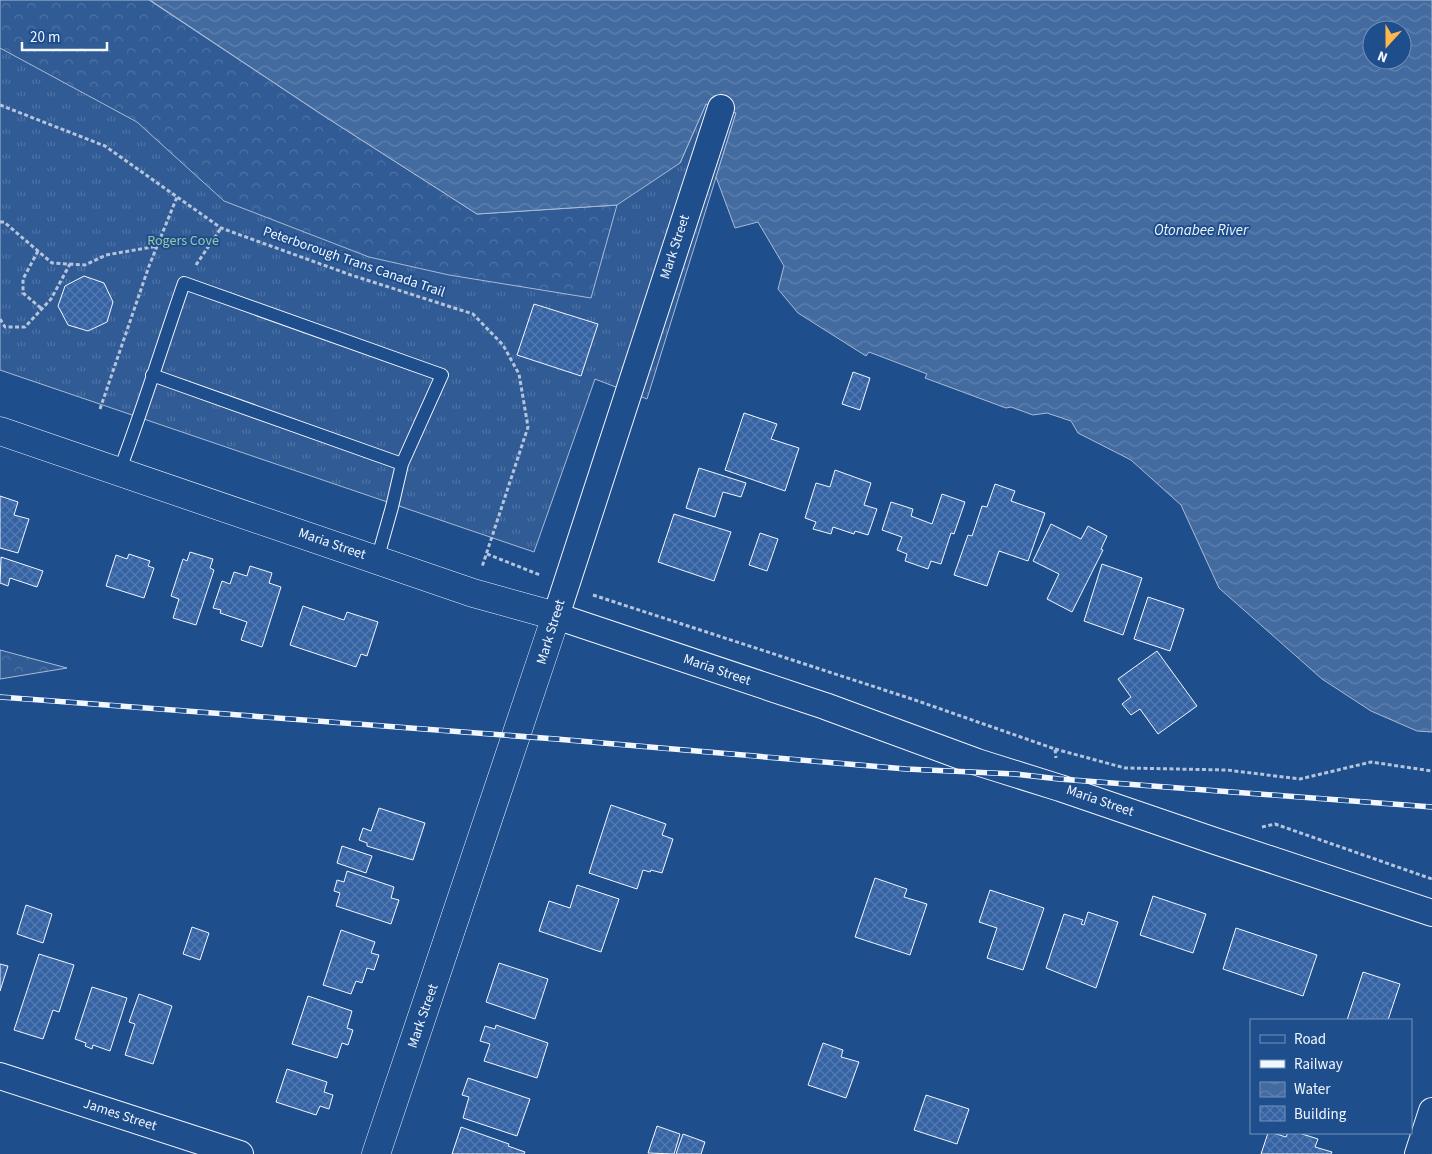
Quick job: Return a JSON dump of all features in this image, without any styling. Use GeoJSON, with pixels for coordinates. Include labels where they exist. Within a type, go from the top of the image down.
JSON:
{"type":"FeatureCollection","features":[{"type":"Feature","properties":{"kind":"street","name":"Mark Street"},"geometry":{"type":"LineString","coordinates":[[376,1154],[517,736],[721,108]]}},
{"type":"Feature","properties":{"kind":"street","name":"Maria Street"},"geometry":{"type":"LineString","coordinates":[[0,431],[473,593],[556,616],[825,706],[977,762],[1432,913]]}},
{"type":"Feature","properties":{"kind":"street","name":"James Street"},"geometry":{"type":"LineString","coordinates":[[0,1076],[240,1154]]}},
{"type":"Feature","properties":{"kind":"street"},"geometry":{"type":"LineString","coordinates":[[1418,1154],[1432,1111]]}},
{"type":"Feature","properties":{"kind":"lane"},"geometry":{"type":"LineString","coordinates":[[119,472],[184,283],[442,375],[402,464],[377,560]]}},
{"type":"Feature","properties":{"kind":"lane"},"geometry":{"type":"LineString","coordinates":[[152,375],[402,464]]}},
{"type":"Feature","properties":{"kind":"path","name":"Peterborough Trans Canada Trail"},"geometry":{"type":"LineString","coordinates":[[0,105],[105,146],[221,228],[352,275],[473,314],[503,345],[519,374],[528,428],[487,554],[566,586]]}},
{"type":"Feature","properties":{"kind":"path"},"geometry":{"type":"LineString","coordinates":[[100,409],[149,266],[177,198]]}},
{"type":"Feature","properties":{"kind":"path"},"geometry":{"type":"LineString","coordinates":[[0,222],[4,222],[52,263],[85,265],[106,255],[158,246]]}},
{"type":"Feature","properties":{"kind":"path"},"geometry":{"type":"LineString","coordinates":[[184,283],[221,228]]}},
{"type":"Feature","properties":{"kind":"path"},"geometry":{"type":"LineString","coordinates":[[38,251],[23,279],[23,293],[42,309]]}},
{"type":"Feature","properties":{"kind":"path"},"geometry":{"type":"LineString","coordinates":[[0,319],[5,327],[25,327],[51,299],[70,264]]}},
{"type":"Feature","properties":{"kind":"path"},"geometry":{"type":"LineString","coordinates":[[566,586],[915,700],[1055,749],[1125,768],[1227,770],[1300,779],[1371,762],[1432,771]]}},
{"type":"Feature","properties":{"kind":"path"},"geometry":{"type":"LineString","coordinates":[[1055,749],[1060,788]]}},
{"type":"Feature","properties":{"kind":"green space","name":"Rogers Cove"},"geometry":{"type":"Polygon","coordinates":[[[0,0],[149,0],[321,114],[680,163],[706,104],[736,113],[647,399],[595,379],[534,552],[0,370],[0,0]]]}},
{"type":"Feature","properties":{"kind":"green space"},"geometry":{"type":"Polygon","coordinates":[[[0,0],[149,0],[477,214],[617,205],[591,298],[449,275],[369,257],[224,201],[137,122],[0,48],[0,0]]]}},
{"type":"Feature","properties":{"kind":"green space"},"geometry":{"type":"Polygon","coordinates":[[[0,650],[67,668],[0,679],[0,650]]]}},
{"type":"Feature","properties":{"kind":"water","name":"Otonabee River"},"geometry":{"type":"Polygon","coordinates":[[[150,0],[1432,0],[1432,732],[1417,731],[1371,711],[1322,679],[1219,588],[1181,505],[1131,460],[1078,433],[1071,421],[1047,413],[1033,415],[1011,407],[1006,408],[925,378],[927,374],[869,352],[866,356],[798,313],[778,289],[784,266],[758,222],[735,228],[716,177],[736,113],[706,104],[680,163],[617,205],[477,214],[321,114],[150,0]]]}},
{"type":"Feature","properties":{"kind":"building"},"geometry":{"type":"Polygon","coordinates":[[[84,276],[104,283],[113,302],[107,322],[88,331],[68,325],[58,306],[65,286],[84,276]]]}},
{"type":"Feature","properties":{"kind":"building"},"geometry":{"type":"Polygon","coordinates":[[[534,304],[598,324],[581,376],[517,355],[534,304]]]}},
{"type":"Feature","properties":{"kind":"building"},"geometry":{"type":"Polygon","coordinates":[[[853,372],[870,378],[860,410],[842,404],[853,372]]]}},
{"type":"Feature","properties":{"kind":"building"},"geometry":{"type":"Polygon","coordinates":[[[744,413],[777,424],[771,439],[799,448],[785,491],[725,470],[744,413]]]}},
{"type":"Feature","properties":{"kind":"building"},"geometry":{"type":"Polygon","coordinates":[[[699,468],[746,483],[741,497],[723,492],[715,517],[686,508],[699,468]]]}},
{"type":"Feature","properties":{"kind":"building"},"geometry":{"type":"Polygon","coordinates":[[[835,470],[871,483],[864,505],[877,509],[868,535],[855,531],[854,534],[833,527],[831,534],[813,529],[816,522],[805,518],[816,483],[830,487],[835,470]]]}},
{"type":"Feature","properties":{"kind":"building"},"geometry":{"type":"Polygon","coordinates":[[[995,484],[1015,491],[1011,501],[1045,513],[1028,561],[999,551],[987,586],[954,575],[968,535],[972,536],[982,506],[987,507],[995,484]]]}},
{"type":"Feature","properties":{"kind":"building"},"geometry":{"type":"Polygon","coordinates":[[[942,494],[965,502],[954,534],[951,533],[941,564],[931,561],[928,569],[905,561],[907,554],[897,550],[902,537],[882,530],[891,502],[913,509],[911,516],[932,524],[942,494]]]}},
{"type":"Feature","properties":{"kind":"building"},"geometry":{"type":"Polygon","coordinates":[[[0,496],[18,502],[14,515],[29,519],[18,553],[0,548],[0,496]]]}},
{"type":"Feature","properties":{"kind":"building"},"geometry":{"type":"Polygon","coordinates":[[[674,514],[731,532],[714,581],[658,562],[674,514]]]}},
{"type":"Feature","properties":{"kind":"building"},"geometry":{"type":"Polygon","coordinates":[[[1051,524],[1081,539],[1088,526],[1107,536],[1101,549],[1103,550],[1072,612],[1047,599],[1059,574],[1033,561],[1051,524]]]}},
{"type":"Feature","properties":{"kind":"building"},"geometry":{"type":"Polygon","coordinates":[[[760,533],[778,539],[767,571],[749,565],[760,533]]]}},
{"type":"Feature","properties":{"kind":"building"},"geometry":{"type":"Polygon","coordinates":[[[190,552],[213,559],[210,568],[214,570],[196,625],[173,618],[179,599],[171,596],[183,559],[187,561],[190,552]]]}},
{"type":"Feature","properties":{"kind":"building"},"geometry":{"type":"Polygon","coordinates":[[[129,554],[150,561],[148,566],[154,568],[144,598],[106,586],[116,555],[127,559],[129,554]]]}},
{"type":"Feature","properties":{"kind":"building"},"geometry":{"type":"Polygon","coordinates":[[[1,557],[43,571],[37,587],[10,578],[8,586],[0,583],[1,557]]]}},
{"type":"Feature","properties":{"kind":"building"},"geometry":{"type":"Polygon","coordinates":[[[1102,564],[1142,578],[1123,635],[1084,621],[1102,564]]]}},
{"type":"Feature","properties":{"kind":"building"},"geometry":{"type":"Polygon","coordinates":[[[250,566],[272,573],[269,583],[281,587],[262,647],[241,640],[247,622],[220,613],[221,610],[213,608],[222,581],[230,584],[234,572],[247,576],[250,566]]]}},
{"type":"Feature","properties":{"kind":"building"},"geometry":{"type":"Polygon","coordinates":[[[1148,597],[1184,609],[1170,651],[1134,639],[1148,597]]]}},
{"type":"Feature","properties":{"kind":"building"},"geometry":{"type":"Polygon","coordinates":[[[303,606],[344,620],[347,612],[378,622],[367,656],[361,654],[356,667],[290,645],[303,606]]]}},
{"type":"Feature","properties":{"kind":"building"},"geometry":{"type":"Polygon","coordinates":[[[1157,651],[1197,706],[1158,734],[1140,709],[1131,715],[1122,704],[1131,697],[1118,679],[1157,651]]]}},
{"type":"Feature","properties":{"kind":"building"},"geometry":{"type":"Polygon","coordinates":[[[611,805],[666,824],[662,835],[673,839],[662,873],[643,870],[637,889],[589,873],[611,805]]]}},
{"type":"Feature","properties":{"kind":"building"},"geometry":{"type":"Polygon","coordinates":[[[379,808],[425,823],[413,860],[367,846],[367,843],[359,840],[363,828],[371,831],[379,808]]]}},
{"type":"Feature","properties":{"kind":"building"},"geometry":{"type":"Polygon","coordinates":[[[342,846],[372,856],[366,873],[337,863],[342,846]]]}},
{"type":"Feature","properties":{"kind":"building"},"geometry":{"type":"Polygon","coordinates":[[[347,871],[394,887],[391,898],[399,900],[391,924],[336,906],[340,893],[334,891],[337,880],[344,882],[347,871]]]}},
{"type":"Feature","properties":{"kind":"building"},"geometry":{"type":"Polygon","coordinates":[[[875,878],[907,889],[904,897],[927,904],[910,955],[855,937],[875,878]]]}},
{"type":"Feature","properties":{"kind":"building"},"geometry":{"type":"Polygon","coordinates":[[[577,885],[619,899],[601,952],[539,931],[549,901],[570,908],[577,885]]]}},
{"type":"Feature","properties":{"kind":"building"},"geometry":{"type":"Polygon","coordinates":[[[990,890],[1044,908],[1023,970],[987,958],[997,928],[979,922],[990,890]]]}},
{"type":"Feature","properties":{"kind":"building"},"geometry":{"type":"Polygon","coordinates":[[[1153,896],[1206,914],[1193,953],[1140,935],[1153,896]]]}},
{"type":"Feature","properties":{"kind":"building"},"geometry":{"type":"Polygon","coordinates":[[[26,905],[52,914],[43,943],[17,934],[26,905]]]}},
{"type":"Feature","properties":{"kind":"building"},"geometry":{"type":"Polygon","coordinates":[[[1088,912],[1118,922],[1096,988],[1046,968],[1064,914],[1083,920],[1081,924],[1084,925],[1088,912]]]}},
{"type":"Feature","properties":{"kind":"building"},"geometry":{"type":"Polygon","coordinates":[[[192,927],[209,933],[200,960],[183,954],[192,927]]]}},
{"type":"Feature","properties":{"kind":"building"},"geometry":{"type":"Polygon","coordinates":[[[1236,928],[1317,955],[1303,996],[1223,969],[1236,928]]]}},
{"type":"Feature","properties":{"kind":"building"},"geometry":{"type":"Polygon","coordinates":[[[341,930],[375,942],[371,953],[379,955],[374,970],[367,968],[362,983],[356,981],[351,994],[323,985],[341,930]]]}},
{"type":"Feature","properties":{"kind":"building"},"geometry":{"type":"Polygon","coordinates":[[[39,954],[74,965],[59,1012],[53,1010],[43,1039],[14,1030],[39,954]]]}},
{"type":"Feature","properties":{"kind":"building"},"geometry":{"type":"Polygon","coordinates":[[[499,963],[548,979],[535,1019],[486,1002],[499,963]]]}},
{"type":"Feature","properties":{"kind":"building"},"geometry":{"type":"Polygon","coordinates":[[[0,964],[8,966],[0,991],[0,964]]]}},
{"type":"Feature","properties":{"kind":"building"},"geometry":{"type":"Polygon","coordinates":[[[1363,972],[1400,984],[1388,1019],[1347,1019],[1363,972]]]}},
{"type":"Feature","properties":{"kind":"building"},"geometry":{"type":"Polygon","coordinates":[[[92,987],[127,998],[110,1051],[93,1045],[92,1049],[85,1046],[86,1043],[75,1039],[92,987]]]}},
{"type":"Feature","properties":{"kind":"building"},"geometry":{"type":"Polygon","coordinates":[[[139,994],[172,1006],[153,1064],[125,1055],[135,1024],[129,1022],[139,994]]]}},
{"type":"Feature","properties":{"kind":"building"},"geometry":{"type":"Polygon","coordinates":[[[308,996],[352,1011],[347,1028],[353,1030],[348,1045],[342,1043],[337,1058],[292,1044],[308,996]]]}},
{"type":"Feature","properties":{"kind":"building"},"geometry":{"type":"Polygon","coordinates":[[[496,1025],[548,1043],[537,1078],[484,1061],[490,1044],[480,1041],[485,1026],[495,1029],[496,1025]]]}},
{"type":"Feature","properties":{"kind":"building"},"geometry":{"type":"Polygon","coordinates":[[[823,1043],[843,1050],[841,1057],[859,1062],[846,1098],[808,1085],[823,1043]]]}},
{"type":"Feature","properties":{"kind":"building"},"geometry":{"type":"Polygon","coordinates":[[[287,1069],[327,1082],[324,1092],[333,1095],[329,1109],[320,1106],[316,1115],[276,1102],[287,1069]]]}},
{"type":"Feature","properties":{"kind":"building"},"geometry":{"type":"Polygon","coordinates":[[[468,1078],[530,1099],[517,1136],[463,1118],[469,1097],[462,1095],[468,1078]]]}},
{"type":"Feature","properties":{"kind":"building"},"geometry":{"type":"Polygon","coordinates":[[[926,1095],[969,1109],[957,1144],[914,1130],[926,1095]]]}},
{"type":"Feature","properties":{"kind":"building"},"geometry":{"type":"Polygon","coordinates":[[[657,1126],[680,1134],[674,1154],[648,1153],[657,1126]]]}},
{"type":"Feature","properties":{"kind":"building"},"geometry":{"type":"Polygon","coordinates":[[[461,1127],[509,1144],[508,1146],[525,1152],[524,1154],[452,1154],[461,1127]]]}},
{"type":"Feature","properties":{"kind":"building"},"geometry":{"type":"Polygon","coordinates":[[[683,1134],[705,1142],[701,1154],[676,1154],[683,1134]]]}},
{"type":"Feature","properties":{"kind":"building"},"geometry":{"type":"Polygon","coordinates":[[[1268,1134],[1286,1137],[1288,1134],[1302,1134],[1318,1139],[1315,1147],[1332,1152],[1331,1154],[1261,1154],[1268,1134]]]}},
{"type":"Feature","properties":{"kind":"railway"},"geometry":{"type":"LineString","coordinates":[[0,697],[556,739],[906,769],[1015,774],[1059,779],[1432,807]]}}]}
